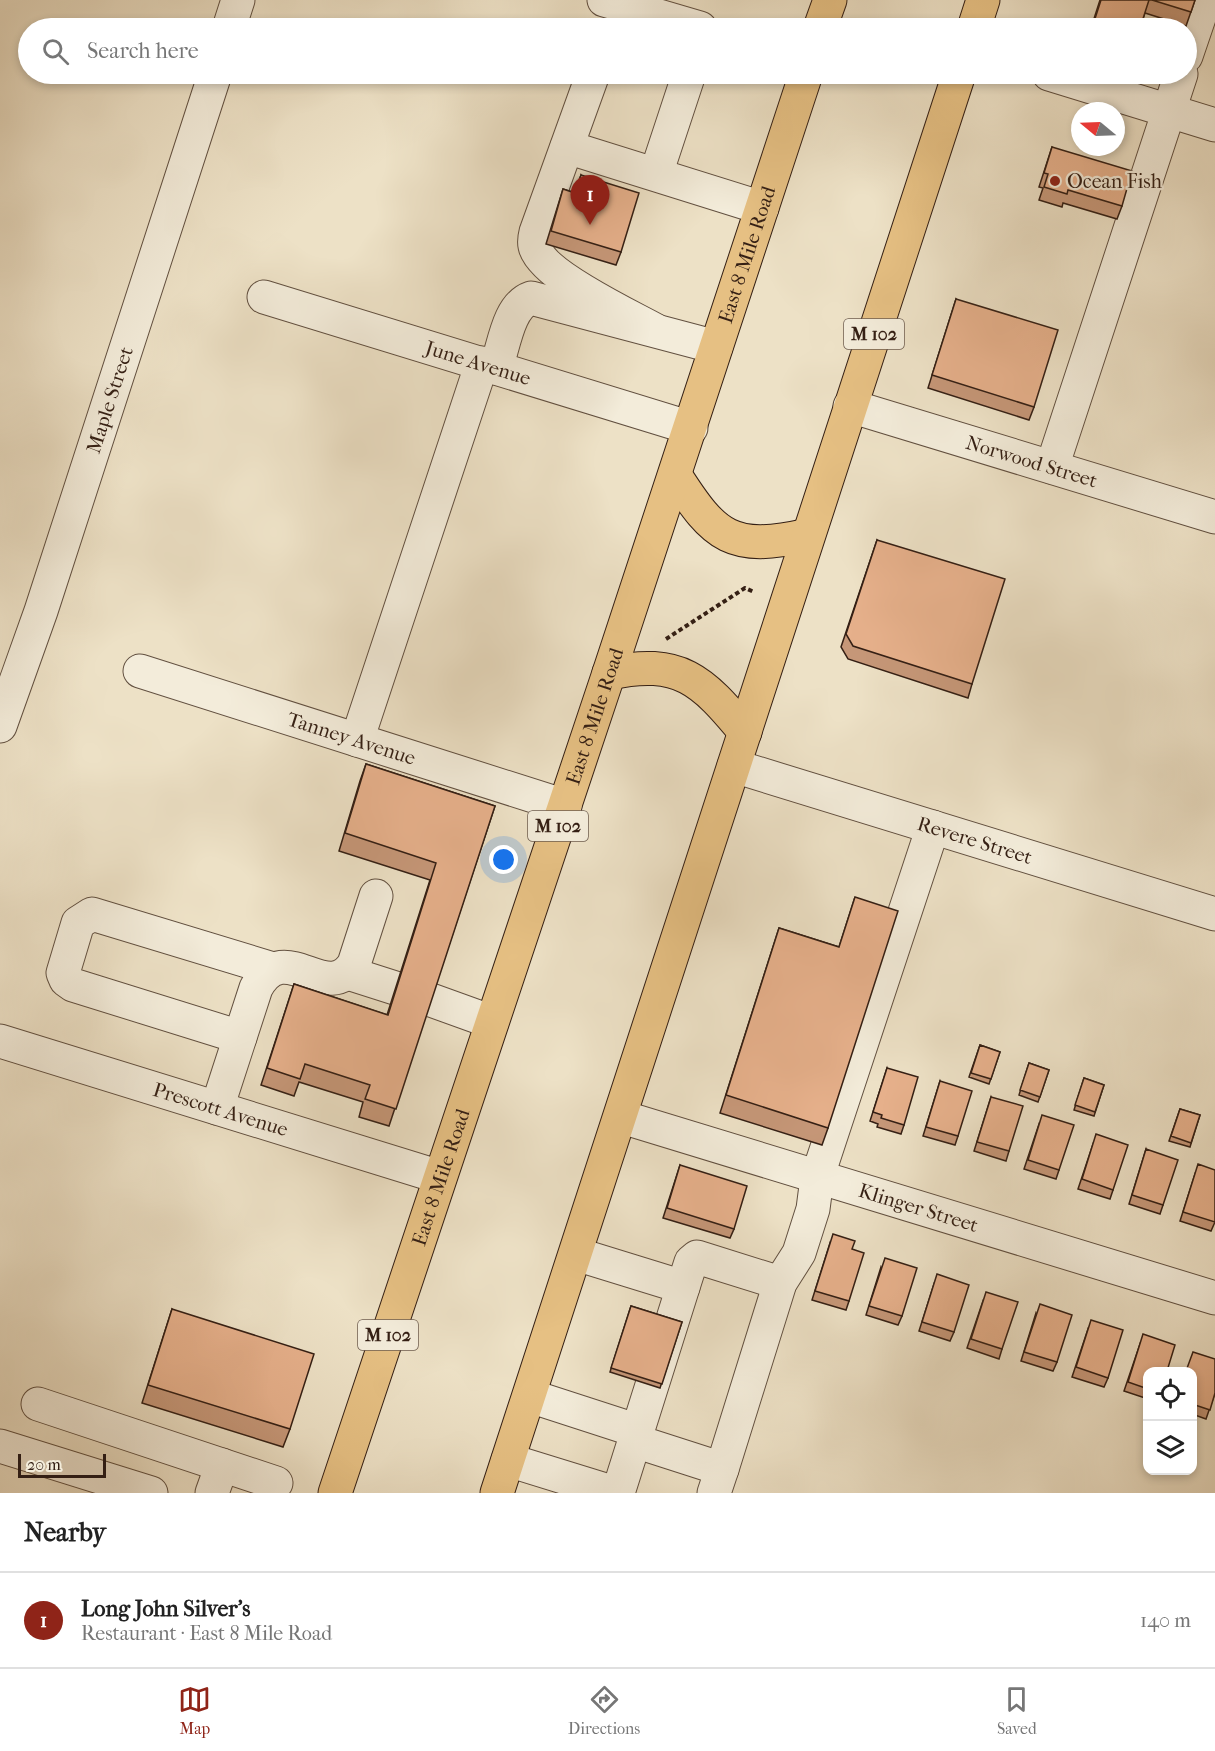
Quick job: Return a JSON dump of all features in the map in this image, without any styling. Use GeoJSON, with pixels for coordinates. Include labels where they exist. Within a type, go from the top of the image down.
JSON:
{"type":"FeatureCollection","features":[{"type":"Feature","properties":{"kind":"highway"},"geometry":{"type":"LineString","coordinates":[[824,18],[830,0]]}},
{"type":"Feature","properties":{"kind":"highway"},"geometry":{"type":"LineString","coordinates":[[977,18],[983,0]]}},
{"type":"Feature","properties":{"kind":"highway","name":"East 8 Mile Road"},"geometry":{"type":"LineString","coordinates":[[335,1493],[691,428],[803,84]]}},
{"type":"Feature","properties":{"kind":"highway","name":"M 102"},"geometry":{"type":"LineString","coordinates":[[497,1493],[622,1117],[956,84]]}},
{"type":"Feature","properties":{"kind":"highway"},"geometry":{"type":"LineString","coordinates":[[675,475],[698,512],[716,529],[732,538],[753,543],[808,536]]}},
{"type":"Feature","properties":{"kind":"highway"},"geometry":{"type":"LineString","coordinates":[[609,673],[636,667],[678,672],[715,696],[745,732]]}},
{"type":"Feature","properties":{"kind":"street"},"geometry":{"type":"LineString","coordinates":[[232,18],[238,0]]}},
{"type":"Feature","properties":{"kind":"street"},"geometry":{"type":"LineString","coordinates":[[1197,22],[1204,0]]}},
{"type":"Feature","properties":{"kind":"street"},"geometry":{"type":"LineString","coordinates":[[609,7],[657,18]]}},
{"type":"Feature","properties":{"kind":"street","name":"Maple Street"},"geometry":{"type":"LineString","coordinates":[[0,726],[41,611],[212,84]]}},
{"type":"Feature","properties":{"kind":"street"},"geometry":{"type":"LineString","coordinates":[[589,84],[536,232],[535,245],[540,256],[556,274],[655,330]]}},
{"type":"Feature","properties":{"kind":"street"},"geometry":{"type":"LineString","coordinates":[[656,174],[686,84]]}},
{"type":"Feature","properties":{"kind":"street"},"geometry":{"type":"LineString","coordinates":[[1081,84],[1215,125]]}},
{"type":"Feature","properties":{"kind":"street"},"geometry":{"type":"LineString","coordinates":[[1052,468],[1177,84]]}},
{"type":"Feature","properties":{"kind":"street"},"geometry":{"type":"LineString","coordinates":[[567,147],[762,208]]}},
{"type":"Feature","properties":{"kind":"street","name":"June Avenue"},"geometry":{"type":"LineString","coordinates":[[264,297],[691,428]]}},
{"type":"Feature","properties":{"kind":"street"},"geometry":{"type":"LineString","coordinates":[[357,740],[489,366],[515,310],[522,301],[531,298],[716,347]]}},
{"type":"Feature","properties":{"kind":"street","name":"Norwood Street"},"geometry":{"type":"LineString","coordinates":[[850,406],[1215,518]]}},
{"type":"Feature","properties":{"kind":"street","name":"Tanney Avenue"},"geometry":{"type":"LineString","coordinates":[[140,671],[565,806]]}},
{"type":"Feature","properties":{"kind":"street","name":"Revere Street"},"geometry":{"type":"LineString","coordinates":[[734,766],[1215,914]]}},
{"type":"Feature","properties":{"kind":"street"},"geometry":{"type":"LineString","coordinates":[[530,1396],[636,1436],[718,1481],[780,1283],[799,1252],[813,1209],[817,1178],[933,827]]}},
{"type":"Feature","properties":{"kind":"street"},"geometry":{"type":"LineString","coordinates":[[240,1037],[73,985],[66,980],[63,973],[78,923],[92,914],[273,969],[296,969],[325,978],[338,978],[348,973],[354,964],[376,896]]}},
{"type":"Feature","properties":{"kind":"street"},"geometry":{"type":"LineString","coordinates":[[217,1108],[256,988],[264,973],[273,969]]}},
{"type":"Feature","properties":{"kind":"street"},"geometry":{"type":"LineString","coordinates":[[348,973],[395,988]]}},
{"type":"Feature","properties":{"kind":"street"},"geometry":{"type":"LineString","coordinates":[[431,1000],[492,1022]]}},
{"type":"Feature","properties":{"kind":"street","name":"Prescott Avenue"},"geometry":{"type":"LineString","coordinates":[[0,1041],[440,1178]]}},
{"type":"Feature","properties":{"kind":"street","name":"Klinger Street"},"geometry":{"type":"LineString","coordinates":[[622,1117],[1215,1298]]}},
{"type":"Feature","properties":{"kind":"street"},"geometry":{"type":"LineString","coordinates":[[576,1254],[682,1287]]}},
{"type":"Feature","properties":{"kind":"street"},"geometry":{"type":"LineString","coordinates":[[508,1460],[617,1493],[691,1262],[697,1257],[780,1283]]}},
{"type":"Feature","properties":{"kind":"street"},"geometry":{"type":"LineString","coordinates":[[38,1404],[131,1435],[217,1479],[276,1483]]}},
{"type":"Feature","properties":{"kind":"street"},"geometry":{"type":"LineString","coordinates":[[72,1469],[88,1421]]}},
{"type":"Feature","properties":{"kind":"street"},"geometry":{"type":"LineString","coordinates":[[114,1488],[131,1435]]}},
{"type":"Feature","properties":{"kind":"street"},"geometry":{"type":"LineString","coordinates":[[0,1446],[72,1469],[114,1488],[151,1493]]}},
{"type":"Feature","properties":{"kind":"path"},"geometry":{"type":"LineString","coordinates":[[657,636],[666,639],[746,588],[754,592]]}},
{"type":"Feature","properties":{"kind":"building"},"geometry":{"type":"Polygon","coordinates":[[[1101,0],[1149,0],[1143,18],[1095,18],[1101,0]]]}},
{"type":"Feature","properties":{"kind":"building"},"geometry":{"type":"Polygon","coordinates":[[[1152,0],[1195,0],[1191,12],[1152,0]]]}},
{"type":"Feature","properties":{"kind":"building"},"geometry":{"type":"Polygon","coordinates":[[[1052,147],[1071,153],[1071,156],[1082,156],[1132,171],[1122,206],[1068,190],[1067,194],[1044,187],[1048,174],[1044,173],[1052,147]]]}},
{"type":"Feature","properties":{"kind":"building"},"geometry":{"type":"Polygon","coordinates":[[[581,175],[639,193],[621,252],[551,231],[563,189],[575,193],[581,175]]]}},
{"type":"Feature","properties":{"kind":"building"},"geometry":{"type":"Polygon","coordinates":[[[956,299],[1058,330],[1034,407],[932,375],[956,299]]]}},
{"type":"Feature","properties":{"kind":"building"},"geometry":{"type":"Polygon","coordinates":[[[877,540],[1005,579],[972,684],[853,646],[846,634],[877,540]]]}},
{"type":"Feature","properties":{"kind":"building"},"geometry":{"type":"Polygon","coordinates":[[[366,764],[495,806],[396,1109],[365,1099],[370,1085],[305,1064],[300,1079],[267,1068],[294,984],[388,1015],[436,863],[345,833],[366,764]]]}},
{"type":"Feature","properties":{"kind":"building"},"geometry":{"type":"Polygon","coordinates":[[[855,897],[898,911],[828,1128],[726,1095],[779,928],[839,947],[855,897]]]}},
{"type":"Feature","properties":{"kind":"building"},"geometry":{"type":"Polygon","coordinates":[[[980,1045],[1000,1052],[991,1079],[971,1073],[980,1045]]]}},
{"type":"Feature","properties":{"kind":"building"},"geometry":{"type":"Polygon","coordinates":[[[1029,1063],[1049,1070],[1040,1097],[1020,1090],[1029,1063]]]}},
{"type":"Feature","properties":{"kind":"building"},"geometry":{"type":"Polygon","coordinates":[[[887,1068],[918,1077],[904,1125],[881,1118],[882,1115],[873,1112],[887,1068]]]}},
{"type":"Feature","properties":{"kind":"building"},"geometry":{"type":"Polygon","coordinates":[[[1084,1078],[1104,1085],[1095,1112],[1075,1105],[1084,1078]]]}},
{"type":"Feature","properties":{"kind":"building"},"geometry":{"type":"Polygon","coordinates":[[[940,1081],[972,1091],[958,1136],[926,1127],[940,1081]]]}},
{"type":"Feature","properties":{"kind":"building"},"geometry":{"type":"Polygon","coordinates":[[[991,1097],[1023,1106],[1009,1151],[977,1142],[991,1097]]]}},
{"type":"Feature","properties":{"kind":"building"},"geometry":{"type":"Polygon","coordinates":[[[1180,1109],[1200,1115],[1191,1143],[1171,1136],[1180,1109]]]}},
{"type":"Feature","properties":{"kind":"building"},"geometry":{"type":"Polygon","coordinates":[[[1042,1115],[1074,1125],[1059,1170],[1028,1160],[1042,1115]]]}},
{"type":"Feature","properties":{"kind":"building"},"geometry":{"type":"Polygon","coordinates":[[[1096,1134],[1128,1145],[1113,1190],[1082,1179],[1096,1134]]]}},
{"type":"Feature","properties":{"kind":"building"},"geometry":{"type":"Polygon","coordinates":[[[1146,1149],[1178,1160],[1163,1205],[1132,1195],[1146,1149]]]}},
{"type":"Feature","properties":{"kind":"building"},"geometry":{"type":"Polygon","coordinates":[[[1198,1164],[1215,1170],[1215,1222],[1183,1212],[1198,1164]]]}},
{"type":"Feature","properties":{"kind":"building"},"geometry":{"type":"Polygon","coordinates":[[[680,1165],[747,1186],[734,1229],[667,1208],[680,1165]]]}},
{"type":"Feature","properties":{"kind":"building"},"geometry":{"type":"Polygon","coordinates":[[[833,1234],[855,1241],[852,1249],[864,1253],[849,1301],[815,1291],[833,1234]]]}},
{"type":"Feature","properties":{"kind":"building"},"geometry":{"type":"Polygon","coordinates":[[[885,1258],[917,1268],[902,1316],[869,1306],[885,1258]]]}},
{"type":"Feature","properties":{"kind":"building"},"geometry":{"type":"Polygon","coordinates":[[[937,1274],[969,1285],[954,1332],[922,1322],[937,1274]]]}},
{"type":"Feature","properties":{"kind":"building"},"geometry":{"type":"Polygon","coordinates":[[[986,1292],[1018,1302],[1002,1349],[971,1339],[986,1292]]]}},
{"type":"Feature","properties":{"kind":"building"},"geometry":{"type":"Polygon","coordinates":[[[1040,1304],[1072,1315],[1057,1362],[1024,1352],[1040,1304]]]}},
{"type":"Feature","properties":{"kind":"building"},"geometry":{"type":"Polygon","coordinates":[[[631,1306],[682,1322],[662,1384],[611,1368],[631,1306]]]}},
{"type":"Feature","properties":{"kind":"building"},"geometry":{"type":"Polygon","coordinates":[[[172,1309],[314,1354],[290,1429],[148,1385],[172,1309]]]}},
{"type":"Feature","properties":{"kind":"building"},"geometry":{"type":"Polygon","coordinates":[[[1091,1320],[1123,1330],[1108,1378],[1076,1367],[1091,1320]]]}},
{"type":"Feature","properties":{"kind":"building"},"geometry":{"type":"Polygon","coordinates":[[[1143,1334],[1175,1345],[1168,1367],[1143,1367],[1143,1387],[1128,1382],[1143,1334]]]}},
{"type":"Feature","properties":{"kind":"building"},"geometry":{"type":"Polygon","coordinates":[[[1193,1352],[1215,1359],[1215,1393],[1210,1410],[1197,1406],[1197,1367],[1187,1367],[1193,1352]]]}},
{"type":"Feature","properties":{"kind":"place","name":"Ocean Fish"},"geometry":{"type":"Point","coordinates":[1055,181]}},
{"type":"Feature","properties":{"kind":"place","name":"Long John Silver's"},"geometry":{"type":"Point","coordinates":[590,225]}}]}
